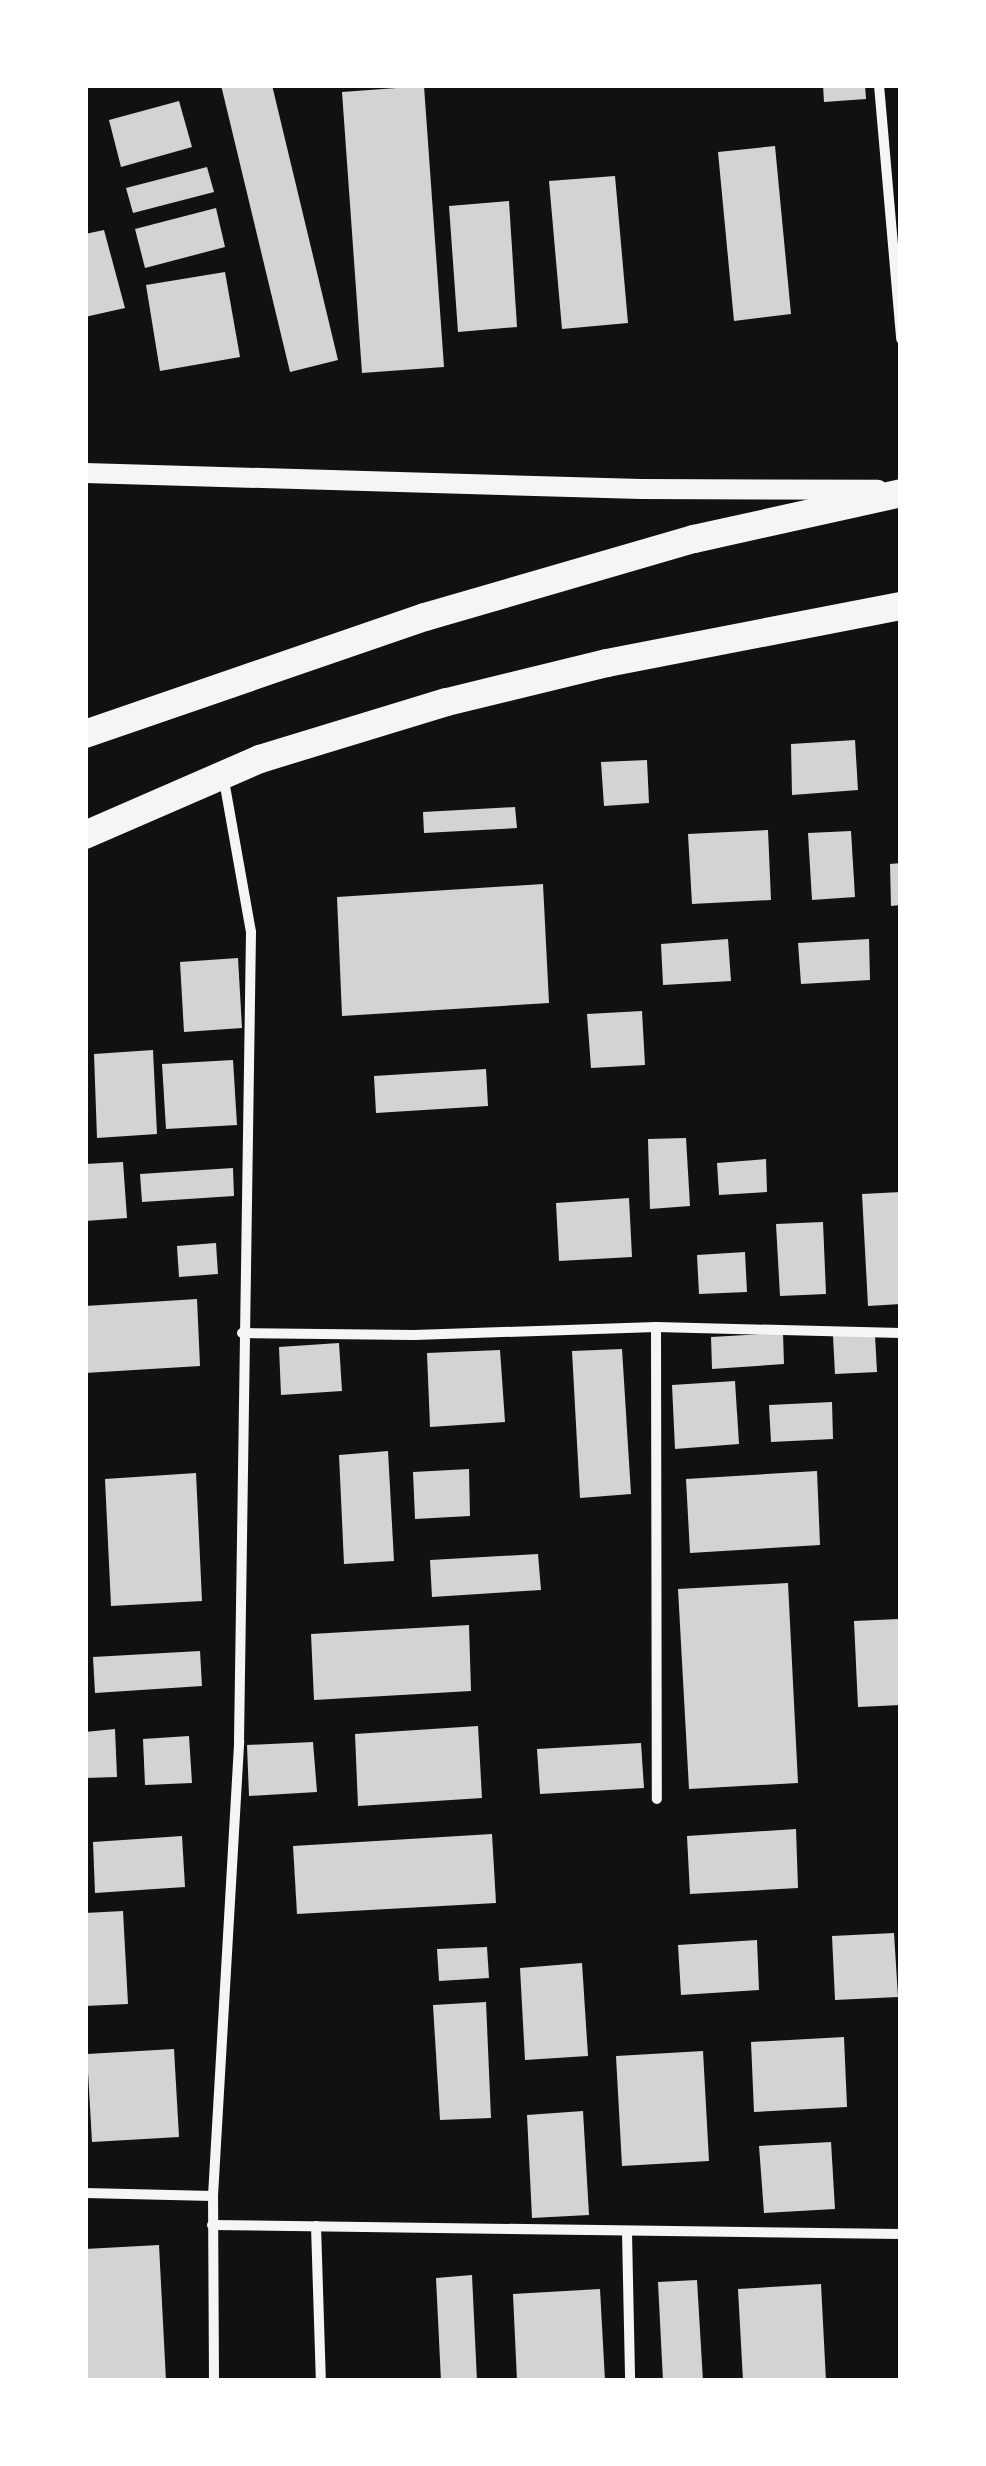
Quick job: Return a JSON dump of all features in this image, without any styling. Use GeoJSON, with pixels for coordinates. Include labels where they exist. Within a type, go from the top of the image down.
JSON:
{"type":"FeatureCollection","features":[{"type":"Feature","properties":{"kind":"highway"},"geometry":{"type":"LineString","coordinates":[[85,734],[443,612],[694,539],[901,492]]}},
{"type":"Feature","properties":{"kind":"highway"},"geometry":{"type":"LineString","coordinates":[[85,835],[222,774],[447,702],[606,663],[901,606]]}},
{"type":"Feature","properties":{"kind":"main road"},"geometry":{"type":"LineString","coordinates":[[85,472],[641,489],[901,492]]}},
{"type":"Feature","properties":{"kind":"street"},"geometry":{"type":"LineString","coordinates":[[879,85],[901,339]]}},
{"type":"Feature","properties":{"kind":"street"},"geometry":{"type":"LineString","coordinates":[[214,2381],[212,2224],[239,1741],[250,932],[222,774]]}},
{"type":"Feature","properties":{"kind":"street"},"geometry":{"type":"LineString","coordinates":[[242,1333],[414,1335],[656,1327],[901,1333]]}},
{"type":"Feature","properties":{"kind":"street"},"geometry":{"type":"LineString","coordinates":[[656,1327],[657,1799]]}},
{"type":"Feature","properties":{"kind":"street"},"geometry":{"type":"LineString","coordinates":[[85,2192],[214,2196]]}},
{"type":"Feature","properties":{"kind":"street"},"geometry":{"type":"LineString","coordinates":[[212,2224],[901,2234]]}},
{"type":"Feature","properties":{"kind":"street"},"geometry":{"type":"LineString","coordinates":[[316,2226],[321,2381]]}},
{"type":"Feature","properties":{"kind":"street"},"geometry":{"type":"LineString","coordinates":[[627,2232],[630,2381]]}},
{"type":"Feature","properties":{"kind":"building"},"geometry":{"type":"Polygon","coordinates":[[[221,85],[272,85],[338,360],[290,372],[221,85]]]}},
{"type":"Feature","properties":{"kind":"building"},"geometry":{"type":"Polygon","coordinates":[[[823,85],[865,85],[866,99],[824,102],[823,85]]]}},
{"type":"Feature","properties":{"kind":"building"},"geometry":{"type":"Polygon","coordinates":[[[424,86],[444,367],[362,373],[342,92],[424,86]]]}},
{"type":"Feature","properties":{"kind":"building"},"geometry":{"type":"Polygon","coordinates":[[[179,101],[192,147],[121,167],[109,120],[179,101]]]}},
{"type":"Feature","properties":{"kind":"building"},"geometry":{"type":"Polygon","coordinates":[[[775,146],[791,314],[734,321],[718,152],[775,146]]]}},
{"type":"Feature","properties":{"kind":"building"},"geometry":{"type":"Polygon","coordinates":[[[207,167],[214,192],[133,213],[126,188],[207,167]]]}},
{"type":"Feature","properties":{"kind":"building"},"geometry":{"type":"Polygon","coordinates":[[[615,176],[628,323],[562,329],[549,181],[615,176]]]}},
{"type":"Feature","properties":{"kind":"building"},"geometry":{"type":"Polygon","coordinates":[[[509,201],[517,327],[458,332],[449,206],[509,201]]]}},
{"type":"Feature","properties":{"kind":"building"},"geometry":{"type":"Polygon","coordinates":[[[216,208],[225,247],[145,268],[135,229],[216,208]]]}},
{"type":"Feature","properties":{"kind":"building"},"geometry":{"type":"Polygon","coordinates":[[[104,230],[125,308],[85,317],[85,234],[104,230]]]}},
{"type":"Feature","properties":{"kind":"building"},"geometry":{"type":"Polygon","coordinates":[[[225,272],[240,357],[160,371],[146,285],[225,272]]]}},
{"type":"Feature","properties":{"kind":"building"},"geometry":{"type":"Polygon","coordinates":[[[855,740],[858,790],[792,795],[791,744],[855,740]]]}},
{"type":"Feature","properties":{"kind":"building"},"geometry":{"type":"Polygon","coordinates":[[[647,760],[649,803],[604,806],[601,762],[647,760]]]}},
{"type":"Feature","properties":{"kind":"building"},"geometry":{"type":"Polygon","coordinates":[[[515,807],[517,828],[424,833],[423,812],[515,807]]]}},
{"type":"Feature","properties":{"kind":"building"},"geometry":{"type":"Polygon","coordinates":[[[768,830],[771,900],[692,904],[688,834],[768,830]]]}},
{"type":"Feature","properties":{"kind":"building"},"geometry":{"type":"Polygon","coordinates":[[[851,831],[855,897],[812,900],[808,833],[851,831]]]}},
{"type":"Feature","properties":{"kind":"building"},"geometry":{"type":"Polygon","coordinates":[[[901,863],[901,905],[891,906],[890,864],[901,863]]]}},
{"type":"Feature","properties":{"kind":"building"},"geometry":{"type":"Polygon","coordinates":[[[543,884],[549,1003],[342,1016],[337,897],[543,884]]]}},
{"type":"Feature","properties":{"kind":"building"},"geometry":{"type":"Polygon","coordinates":[[[728,939],[731,981],[663,985],[661,944],[728,939]]]}},
{"type":"Feature","properties":{"kind":"building"},"geometry":{"type":"Polygon","coordinates":[[[869,939],[870,980],[801,984],[798,943],[869,939]]]}},
{"type":"Feature","properties":{"kind":"building"},"geometry":{"type":"Polygon","coordinates":[[[238,958],[242,1028],[184,1032],[180,962],[238,958]]]}},
{"type":"Feature","properties":{"kind":"building"},"geometry":{"type":"Polygon","coordinates":[[[642,1011],[645,1065],[591,1068],[587,1014],[642,1011]]]}},
{"type":"Feature","properties":{"kind":"building"},"geometry":{"type":"Polygon","coordinates":[[[153,1050],[157,1134],[97,1138],[94,1054],[153,1050]]]}},
{"type":"Feature","properties":{"kind":"building"},"geometry":{"type":"Polygon","coordinates":[[[233,1060],[237,1125],[166,1129],[162,1064],[233,1060]]]}},
{"type":"Feature","properties":{"kind":"building"},"geometry":{"type":"Polygon","coordinates":[[[486,1069],[488,1106],[376,1113],[374,1076],[486,1069]]]}},
{"type":"Feature","properties":{"kind":"building"},"geometry":{"type":"Polygon","coordinates":[[[686,1138],[690,1206],[650,1209],[648,1139],[686,1138]]]}},
{"type":"Feature","properties":{"kind":"building"},"geometry":{"type":"Polygon","coordinates":[[[766,1159],[767,1192],[719,1195],[717,1163],[766,1159]]]}},
{"type":"Feature","properties":{"kind":"building"},"geometry":{"type":"Polygon","coordinates":[[[123,1162],[127,1218],[85,1221],[85,1164],[123,1162]]]}},
{"type":"Feature","properties":{"kind":"building"},"geometry":{"type":"Polygon","coordinates":[[[233,1168],[234,1196],[142,1202],[140,1174],[233,1168]]]}},
{"type":"Feature","properties":{"kind":"building"},"geometry":{"type":"Polygon","coordinates":[[[901,1192],[901,1304],[868,1306],[862,1194],[901,1192]]]}},
{"type":"Feature","properties":{"kind":"building"},"geometry":{"type":"Polygon","coordinates":[[[629,1198],[632,1257],[559,1261],[556,1203],[629,1198]]]}},
{"type":"Feature","properties":{"kind":"building"},"geometry":{"type":"Polygon","coordinates":[[[823,1222],[826,1294],[780,1296],[776,1224],[823,1222]]]}},
{"type":"Feature","properties":{"kind":"building"},"geometry":{"type":"Polygon","coordinates":[[[216,1243],[218,1274],[179,1277],[177,1246],[216,1243]]]}},
{"type":"Feature","properties":{"kind":"building"},"geometry":{"type":"Polygon","coordinates":[[[745,1252],[747,1292],[699,1294],[697,1255],[745,1252]]]}},
{"type":"Feature","properties":{"kind":"building"},"geometry":{"type":"Polygon","coordinates":[[[197,1299],[200,1366],[85,1373],[85,1306],[197,1299]]]}},
{"type":"Feature","properties":{"kind":"building"},"geometry":{"type":"Polygon","coordinates":[[[783,1333],[784,1364],[712,1369],[711,1337],[783,1333]]]}},
{"type":"Feature","properties":{"kind":"building"},"geometry":{"type":"Polygon","coordinates":[[[875,1335],[877,1372],[835,1374],[833,1336],[875,1335]]]}},
{"type":"Feature","properties":{"kind":"building"},"geometry":{"type":"Polygon","coordinates":[[[339,1343],[342,1391],[281,1395],[279,1347],[339,1343]]]}},
{"type":"Feature","properties":{"kind":"building"},"geometry":{"type":"Polygon","coordinates":[[[622,1349],[631,1494],[580,1498],[572,1351],[622,1349]]]}},
{"type":"Feature","properties":{"kind":"building"},"geometry":{"type":"Polygon","coordinates":[[[500,1350],[505,1422],[430,1427],[427,1353],[500,1350]]]}},
{"type":"Feature","properties":{"kind":"building"},"geometry":{"type":"Polygon","coordinates":[[[735,1381],[739,1444],[675,1449],[672,1385],[735,1381]]]}},
{"type":"Feature","properties":{"kind":"building"},"geometry":{"type":"Polygon","coordinates":[[[832,1402],[833,1439],[771,1442],[769,1405],[832,1402]]]}},
{"type":"Feature","properties":{"kind":"building"},"geometry":{"type":"Polygon","coordinates":[[[388,1451],[394,1561],[344,1564],[339,1455],[388,1451]]]}},
{"type":"Feature","properties":{"kind":"building"},"geometry":{"type":"Polygon","coordinates":[[[469,1469],[470,1516],[415,1519],[413,1472],[469,1469]]]}},
{"type":"Feature","properties":{"kind":"building"},"geometry":{"type":"Polygon","coordinates":[[[817,1471],[820,1545],[690,1553],[686,1479],[817,1471]]]}},
{"type":"Feature","properties":{"kind":"building"},"geometry":{"type":"Polygon","coordinates":[[[196,1473],[202,1601],[111,1606],[105,1479],[196,1473]]]}},
{"type":"Feature","properties":{"kind":"building"},"geometry":{"type":"Polygon","coordinates":[[[538,1554],[541,1590],[432,1597],[430,1560],[538,1554]]]}},
{"type":"Feature","properties":{"kind":"building"},"geometry":{"type":"Polygon","coordinates":[[[788,1583],[798,1783],[689,1789],[678,1589],[788,1583]]]}},
{"type":"Feature","properties":{"kind":"building"},"geometry":{"type":"Polygon","coordinates":[[[899,1619],[901,1705],[858,1707],[854,1621],[899,1619]]]}},
{"type":"Feature","properties":{"kind":"building"},"geometry":{"type":"Polygon","coordinates":[[[469,1625],[471,1691],[314,1700],[311,1634],[469,1625]]]}},
{"type":"Feature","properties":{"kind":"building"},"geometry":{"type":"Polygon","coordinates":[[[200,1651],[202,1686],[95,1693],[93,1657],[200,1651]]]}},
{"type":"Feature","properties":{"kind":"building"},"geometry":{"type":"Polygon","coordinates":[[[478,1726],[482,1798],[358,1806],[355,1734],[478,1726]]]}},
{"type":"Feature","properties":{"kind":"building"},"geometry":{"type":"Polygon","coordinates":[[[115,1729],[117,1777],[85,1778],[85,1732],[115,1729]]]}},
{"type":"Feature","properties":{"kind":"building"},"geometry":{"type":"Polygon","coordinates":[[[189,1736],[192,1783],[145,1785],[143,1739],[189,1736]]]}},
{"type":"Feature","properties":{"kind":"building"},"geometry":{"type":"Polygon","coordinates":[[[313,1742],[317,1792],[249,1796],[247,1745],[313,1742]]]}},
{"type":"Feature","properties":{"kind":"building"},"geometry":{"type":"Polygon","coordinates":[[[641,1743],[644,1788],[540,1794],[537,1749],[641,1743]]]}},
{"type":"Feature","properties":{"kind":"building"},"geometry":{"type":"Polygon","coordinates":[[[796,1829],[798,1888],[690,1894],[687,1836],[796,1829]]]}},
{"type":"Feature","properties":{"kind":"building"},"geometry":{"type":"Polygon","coordinates":[[[492,1834],[496,1903],[297,1914],[293,1846],[492,1834]]]}},
{"type":"Feature","properties":{"kind":"building"},"geometry":{"type":"Polygon","coordinates":[[[182,1836],[185,1887],[95,1893],[93,1842],[182,1836]]]}},
{"type":"Feature","properties":{"kind":"building"},"geometry":{"type":"Polygon","coordinates":[[[123,1911],[128,2004],[85,2006],[85,1913],[123,1911]]]}},
{"type":"Feature","properties":{"kind":"building"},"geometry":{"type":"Polygon","coordinates":[[[894,1933],[898,1997],[835,2000],[832,1936],[894,1933]]]}},
{"type":"Feature","properties":{"kind":"building"},"geometry":{"type":"Polygon","coordinates":[[[757,1940],[759,1990],[681,1995],[678,1945],[757,1940]]]}},
{"type":"Feature","properties":{"kind":"building"},"geometry":{"type":"Polygon","coordinates":[[[487,1947],[489,1978],[439,1981],[437,1949],[487,1947]]]}},
{"type":"Feature","properties":{"kind":"building"},"geometry":{"type":"Polygon","coordinates":[[[582,1963],[588,2056],[525,2060],[520,1968],[582,1963]]]}},
{"type":"Feature","properties":{"kind":"building"},"geometry":{"type":"Polygon","coordinates":[[[486,2002],[491,2118],[440,2120],[433,2005],[486,2002]]]}},
{"type":"Feature","properties":{"kind":"building"},"geometry":{"type":"Polygon","coordinates":[[[844,2037],[847,2107],[754,2112],[751,2042],[844,2037]]]}},
{"type":"Feature","properties":{"kind":"building"},"geometry":{"type":"Polygon","coordinates":[[[174,2049],[179,2137],[92,2142],[87,2054],[174,2049]]]}},
{"type":"Feature","properties":{"kind":"building"},"geometry":{"type":"Polygon","coordinates":[[[703,2051],[709,2161],[622,2166],[616,2056],[703,2051]]]}},
{"type":"Feature","properties":{"kind":"building"},"geometry":{"type":"Polygon","coordinates":[[[583,2111],[589,2215],[532,2218],[527,2115],[583,2111]]]}},
{"type":"Feature","properties":{"kind":"building"},"geometry":{"type":"Polygon","coordinates":[[[831,2142],[835,2209],[764,2213],[759,2146],[831,2142]]]}},
{"type":"Feature","properties":{"kind":"building"},"geometry":{"type":"Polygon","coordinates":[[[159,2245],[166,2381],[85,2381],[85,2249],[159,2245]]]}},
{"type":"Feature","properties":{"kind":"building"},"geometry":{"type":"Polygon","coordinates":[[[472,2275],[477,2381],[441,2381],[436,2278],[472,2275]]]}},
{"type":"Feature","properties":{"kind":"building"},"geometry":{"type":"Polygon","coordinates":[[[697,2280],[703,2381],[663,2381],[658,2282],[697,2280]]]}},
{"type":"Feature","properties":{"kind":"building"},"geometry":{"type":"Polygon","coordinates":[[[821,2284],[826,2381],[743,2381],[738,2289],[821,2284]]]}},
{"type":"Feature","properties":{"kind":"building"},"geometry":{"type":"Polygon","coordinates":[[[600,2289],[605,2381],[517,2381],[513,2294],[600,2289]]]}}]}
